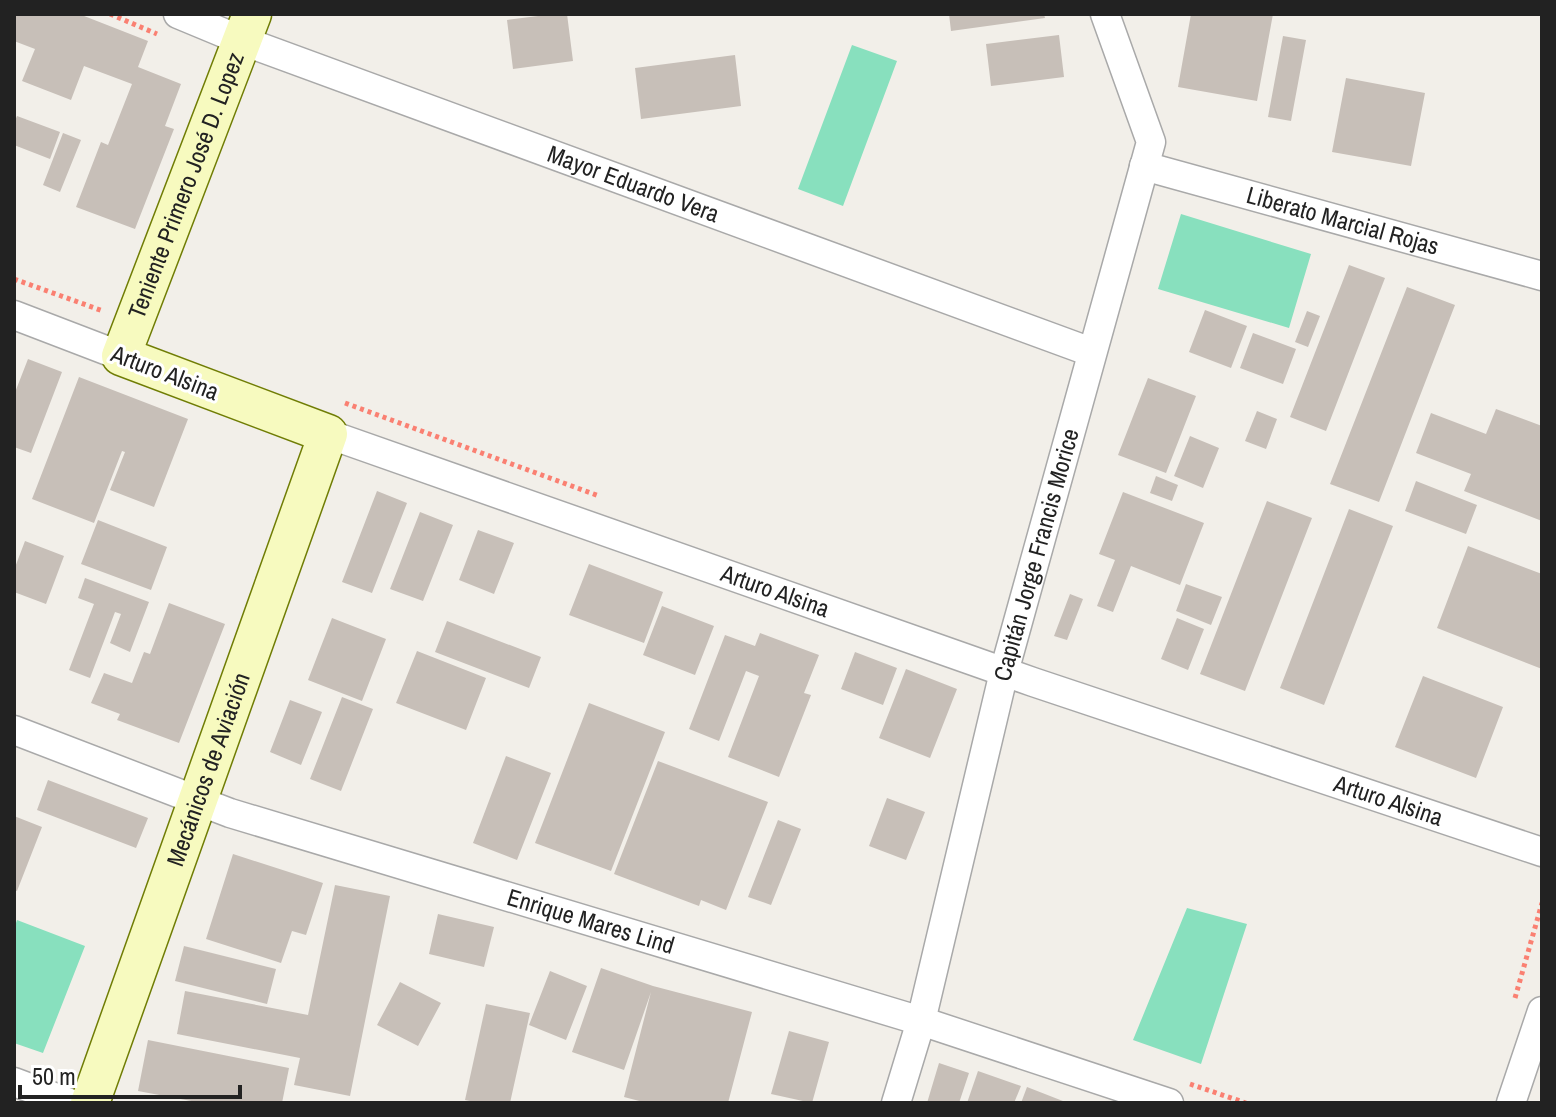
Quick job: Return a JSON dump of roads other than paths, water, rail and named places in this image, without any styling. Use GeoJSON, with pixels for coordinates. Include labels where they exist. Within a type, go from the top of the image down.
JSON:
{"type":"FeatureCollection","features":[{"type":"Feature","properties":{"kind":"street","name":"Mayor Eduardo Vera"},"geometry":{"type":"LineString","coordinates":[[178,14],[247,28],[1091,352]]}},
{"type":"Feature","properties":{"kind":"street","name":"Capitán Jorge Francis Morice"},"geometry":{"type":"LineString","coordinates":[[896,1103],[921,1021],[1004,672],[1151,142],[1105,14]]}},
{"type":"Feature","properties":{"kind":"street","name":"Teniente Primero José D. Lopez"},"geometry":{"type":"LineString","coordinates":[[121,356],[247,28]]}},
{"type":"Feature","properties":{"kind":"street","name":"Liberato Marcial Rojas"},"geometry":{"type":"LineString","coordinates":[[1144,166],[1542,276]]}},
{"type":"Feature","properties":{"kind":"street","name":"Arturo Alsina"},"geometry":{"type":"LineString","coordinates":[[14,315],[121,356],[331,417],[1004,672],[1542,852]]}},
{"type":"Feature","properties":{"kind":"street","name":"Mecánicos de Aviación"},"geometry":{"type":"LineString","coordinates":[[90,1103],[331,417]]}},
{"type":"Feature","properties":{"kind":"street","name":"Enrique Mares Lind"},"geometry":{"type":"LineString","coordinates":[[14,730],[196,802],[921,1021],[1169,1103]]}},
{"type":"Feature","properties":{"kind":"street"},"geometry":{"type":"LineString","coordinates":[[1511,1103],[1542,1011]]}},
{"type":"Feature","properties":{"kind":"street"},"geometry":{"type":"LineString","coordinates":[[14,1082],[70,1103]]}}]}
